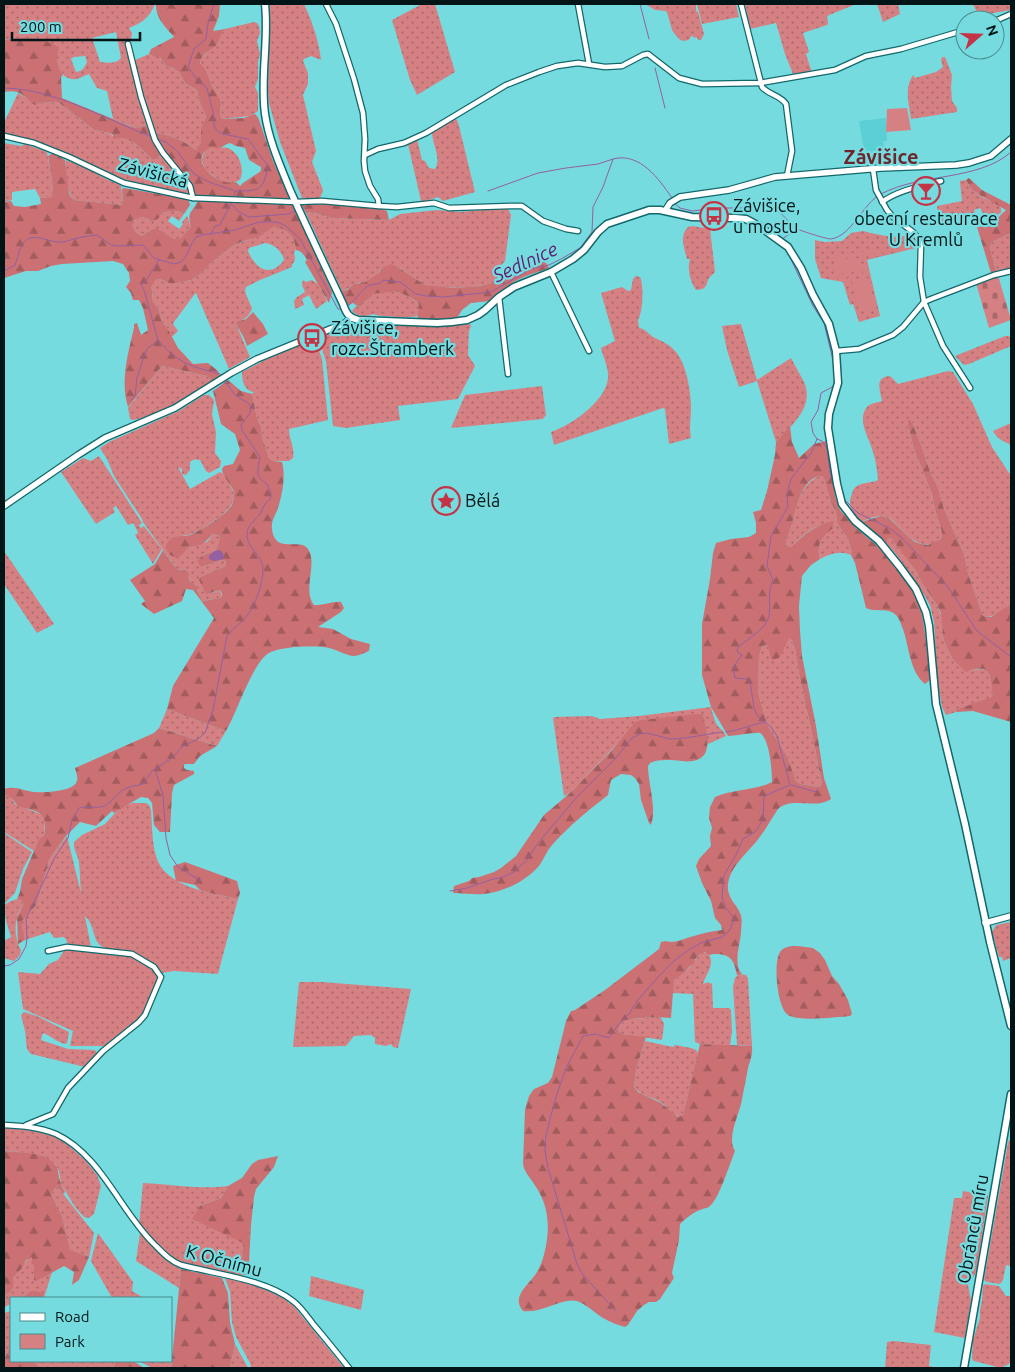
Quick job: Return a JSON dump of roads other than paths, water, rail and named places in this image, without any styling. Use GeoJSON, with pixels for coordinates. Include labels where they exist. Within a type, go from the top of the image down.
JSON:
{"type":"FeatureCollection","features":[{"type":"Feature","properties":{"kind":"main road"},"geometry":{"type":"LineString","coordinates":[[265,4],[266,30],[263,94],[274,150],[342,304],[349,315],[358,320],[437,323],[460,321],[478,315],[509,290],[569,262],[581,253],[601,229],[610,223],[649,210],[667,208],[692,217],[746,219],[780,241],[792,253],[829,324],[836,351],[838,383],[830,409],[828,424],[839,494],[844,507],[855,521],[882,545],[906,574],[916,589],[926,612],[936,704],[965,824],[985,923],[1011,1026]]}},
{"type":"Feature","properties":{"kind":"main road","name":"Obránců míru"},"geometry":{"type":"LineString","coordinates":[[964,1368],[1008,1138],[1011,1094]]}},
{"type":"Feature","properties":{"kind":"street"},"geometry":{"type":"LineString","coordinates":[[326,4],[336,24],[354,78],[363,113],[365,171],[370,186],[378,199],[379,206]]}},
{"type":"Feature","properties":{"kind":"street"},"geometry":{"type":"LineString","coordinates":[[578,4],[589,64]]}},
{"type":"Feature","properties":{"kind":"street"},"geometry":{"type":"LineString","coordinates":[[741,4],[760,82],[765,91],[777,96],[786,104],[792,150],[787,176]]}},
{"type":"Feature","properties":{"kind":"street"},"geometry":{"type":"LineString","coordinates":[[365,155],[378,148],[404,143],[426,133],[506,85],[557,66],[578,63],[604,67],[622,66],[648,54],[679,78],[702,84],[760,82],[835,70],[866,56],[901,49],[955,33]]}},
{"type":"Feature","properties":{"kind":"street","name":"Závišická"},"geometry":{"type":"LineString","coordinates":[[4,136],[43,147],[69,157],[124,183],[193,198],[190,186],[163,153],[155,140],[141,97],[128,44]]}},
{"type":"Feature","properties":{"kind":"street"},"geometry":{"type":"LineString","coordinates":[[667,208],[676,198],[729,190],[762,180],[787,176],[969,163],[991,156],[1011,139]]}},
{"type":"Feature","properties":{"kind":"street"},"geometry":{"type":"LineString","coordinates":[[873,169],[876,190],[881,200],[893,217],[913,232],[921,244],[920,276],[924,302],[943,346],[970,388]]}},
{"type":"Feature","properties":{"kind":"street"},"geometry":{"type":"LineString","coordinates":[[881,200],[903,191],[941,181]]}},
{"type":"Feature","properties":{"kind":"street"},"geometry":{"type":"LineString","coordinates":[[193,198],[296,202],[322,201],[397,207],[434,203],[449,208],[522,206],[543,221],[578,231]]}},
{"type":"Feature","properties":{"kind":"street"},"geometry":{"type":"LineString","coordinates":[[836,351],[858,349],[893,334],[903,327],[924,302],[994,274],[1011,271]]}},
{"type":"Feature","properties":{"kind":"street"},"geometry":{"type":"LineString","coordinates":[[551,272],[589,351]]}},
{"type":"Feature","properties":{"kind":"street"},"geometry":{"type":"LineString","coordinates":[[500,297],[508,374]]}},
{"type":"Feature","properties":{"kind":"street"},"geometry":{"type":"LineString","coordinates":[[4,506],[105,438],[170,411],[258,359],[344,323],[349,315]]}},
{"type":"Feature","properties":{"kind":"street"},"geometry":{"type":"LineString","coordinates":[[985,923],[1011,916]]}},
{"type":"Feature","properties":{"kind":"street","name":"K Očnímu"},"geometry":{"type":"LineString","coordinates":[[24,1126],[53,1114],[68,1088],[102,1051],[145,1016],[161,977],[154,967],[132,954],[67,947],[48,951]]}},
{"type":"Feature","properties":{"kind":"street","name":"K Očnímu"},"geometry":{"type":"LineString","coordinates":[[4,1124],[24,1126],[55,1134],[66,1140],[81,1152],[111,1187],[149,1240],[172,1261],[181,1265],[252,1282],[277,1291],[293,1301],[349,1368]]}},
{"type":"Feature","properties":{"kind":"waterway"},"geometry":{"type":"LineString","coordinates":[[214,4],[208,23],[206,39],[194,49],[188,67],[198,81],[207,88],[214,125],[217,131],[248,139],[268,166],[260,188],[236,191],[233,197]]}},
{"type":"Feature","properties":{"kind":"waterway"},"geometry":{"type":"LineString","coordinates":[[640,4],[649,39]]}},
{"type":"Feature","properties":{"kind":"waterway"},"geometry":{"type":"LineString","coordinates":[[655,68],[665,108]]}},
{"type":"Feature","properties":{"kind":"waterway"},"geometry":{"type":"LineString","coordinates":[[4,88],[23,90],[61,99],[152,137]]}},
{"type":"Feature","properties":{"kind":"waterway"},"geometry":{"type":"LineString","coordinates":[[155,138],[166,142],[177,151],[194,174],[209,182],[235,191]]}},
{"type":"Feature","properties":{"kind":"waterway","name":"Sedlnice"},"geometry":{"type":"LineString","coordinates":[[675,204],[680,208],[692,211],[721,208],[768,208],[781,214],[795,228],[831,239],[845,232],[869,204],[881,194],[896,187],[983,168],[1011,152]]}},
{"type":"Feature","properties":{"kind":"waterway"},"geometry":{"type":"LineString","coordinates":[[488,191],[538,173],[598,164],[613,159]]}},
{"type":"Feature","properties":{"kind":"waterway","name":"Sedlnice"},"geometry":{"type":"LineString","coordinates":[[346,307],[368,286],[378,284],[383,280],[400,282],[416,294],[426,296],[443,297],[491,292],[531,269],[549,265],[561,259],[580,248],[592,232],[593,207],[603,187],[613,159],[632,159],[640,163],[655,175],[672,198]]}},
{"type":"Feature","properties":{"kind":"waterway"},"geometry":{"type":"LineString","coordinates":[[211,234],[215,226],[220,225],[232,201]]}},
{"type":"Feature","properties":{"kind":"waterway"},"geometry":{"type":"LineString","coordinates":[[231,204],[239,212],[249,217],[289,214],[297,210]]}},
{"type":"Feature","properties":{"kind":"waterway","name":"Sedlnice"},"geometry":{"type":"LineString","coordinates":[[4,271],[15,265],[22,245],[33,237],[54,242],[65,242],[97,235],[111,245],[143,245],[154,258],[174,264],[181,262],[185,258],[196,237],[235,230],[259,222],[277,222],[286,226],[300,239],[338,309],[343,309]]}},
{"type":"Feature","properties":{"kind":"waterway"},"geometry":{"type":"LineString","coordinates":[[781,240],[796,229]]}},
{"type":"Feature","properties":{"kind":"waterway"},"geometry":{"type":"LineString","coordinates":[[779,244],[788,253],[813,306],[824,323],[834,364]]}},
{"type":"Feature","properties":{"kind":"waterway"},"geometry":{"type":"LineString","coordinates":[[159,260],[145,282],[141,284],[158,340],[170,353],[185,363],[222,376]]}},
{"type":"Feature","properties":{"kind":"waterway"},"geometry":{"type":"LineString","coordinates":[[130,401],[135,396],[137,378],[145,353],[157,341]]}},
{"type":"Feature","properties":{"kind":"waterway"},"geometry":{"type":"LineString","coordinates":[[616,1311],[583,1275],[577,1264],[548,1168],[545,1151],[546,1135],[566,1068],[583,1036],[595,1034],[609,1038],[637,1001],[674,961],[690,949],[701,943],[722,937],[729,931],[733,917],[725,907],[722,897],[724,875],[743,839],[755,832],[763,820],[764,796],[790,785],[777,736],[771,727],[757,715],[750,682],[746,679],[735,678],[734,668],[742,655],[737,652],[738,647],[761,629],[769,616],[770,593],[773,580],[767,566],[771,536],[788,507],[787,493],[791,479],[811,453],[817,439],[813,433],[811,422],[818,410],[821,393],[834,386],[835,378]]}},
{"type":"Feature","properties":{"kind":"waterway"},"geometry":{"type":"LineString","coordinates":[[4,966],[10,965],[19,959],[26,946],[26,919],[55,857],[68,838],[72,821],[79,808],[104,806],[125,789],[143,784],[152,771],[172,758],[183,746],[198,739],[205,733],[213,710],[227,636],[246,617],[257,597],[263,569],[260,559],[248,541],[247,533],[250,525],[260,514],[271,494],[267,484],[259,475],[260,457],[242,430],[241,425],[250,413],[251,406],[235,395],[224,380]]}},
{"type":"Feature","properties":{"kind":"waterway"},"geometry":{"type":"LineString","coordinates":[[817,439],[822,441],[827,448],[830,472],[836,494]]}},
{"type":"Feature","properties":{"kind":"waterway"},"geometry":{"type":"LineString","coordinates":[[844,499],[858,513],[889,528],[902,538],[948,587],[977,631],[1011,657]]}},
{"type":"Feature","properties":{"kind":"waterway"},"geometry":{"type":"LineString","coordinates":[[726,732],[764,722]]}},
{"type":"Feature","properties":{"kind":"waterway"},"geometry":{"type":"LineString","coordinates":[[450,891],[501,878],[514,872],[527,860],[538,843],[577,797],[615,759],[632,738],[647,733],[670,739],[722,732]]}},
{"type":"Feature","properties":{"kind":"waterway"},"geometry":{"type":"LineString","coordinates":[[155,769],[163,795],[166,838],[170,855],[178,867],[201,881]]}},
{"type":"Feature","properties":{"kind":"waterway"},"geometry":{"type":"LineString","coordinates":[[791,785],[817,792]]}},
{"type":"Feature","properties":{"kind":"place","name":"obecní restaurace U Kremlů"},"geometry":{"type":"Point","coordinates":[926,191]}},
{"type":"Feature","properties":{"kind":"place","name":"Závišice, u mostu"},"geometry":{"type":"Point","coordinates":[714,216]}},
{"type":"Feature","properties":{"kind":"place","name":"Závišice, rozc.Štramberk"},"geometry":{"type":"Point","coordinates":[312,338]}},
{"type":"Feature","properties":{"kind":"place","name":"Bělá"},"geometry":{"type":"Point","coordinates":[446,501]}},
{"type":"Feature","properties":{"kind":"district","name":"Závišice"},"geometry":{"type":"Point","coordinates":[881,157]}}]}
